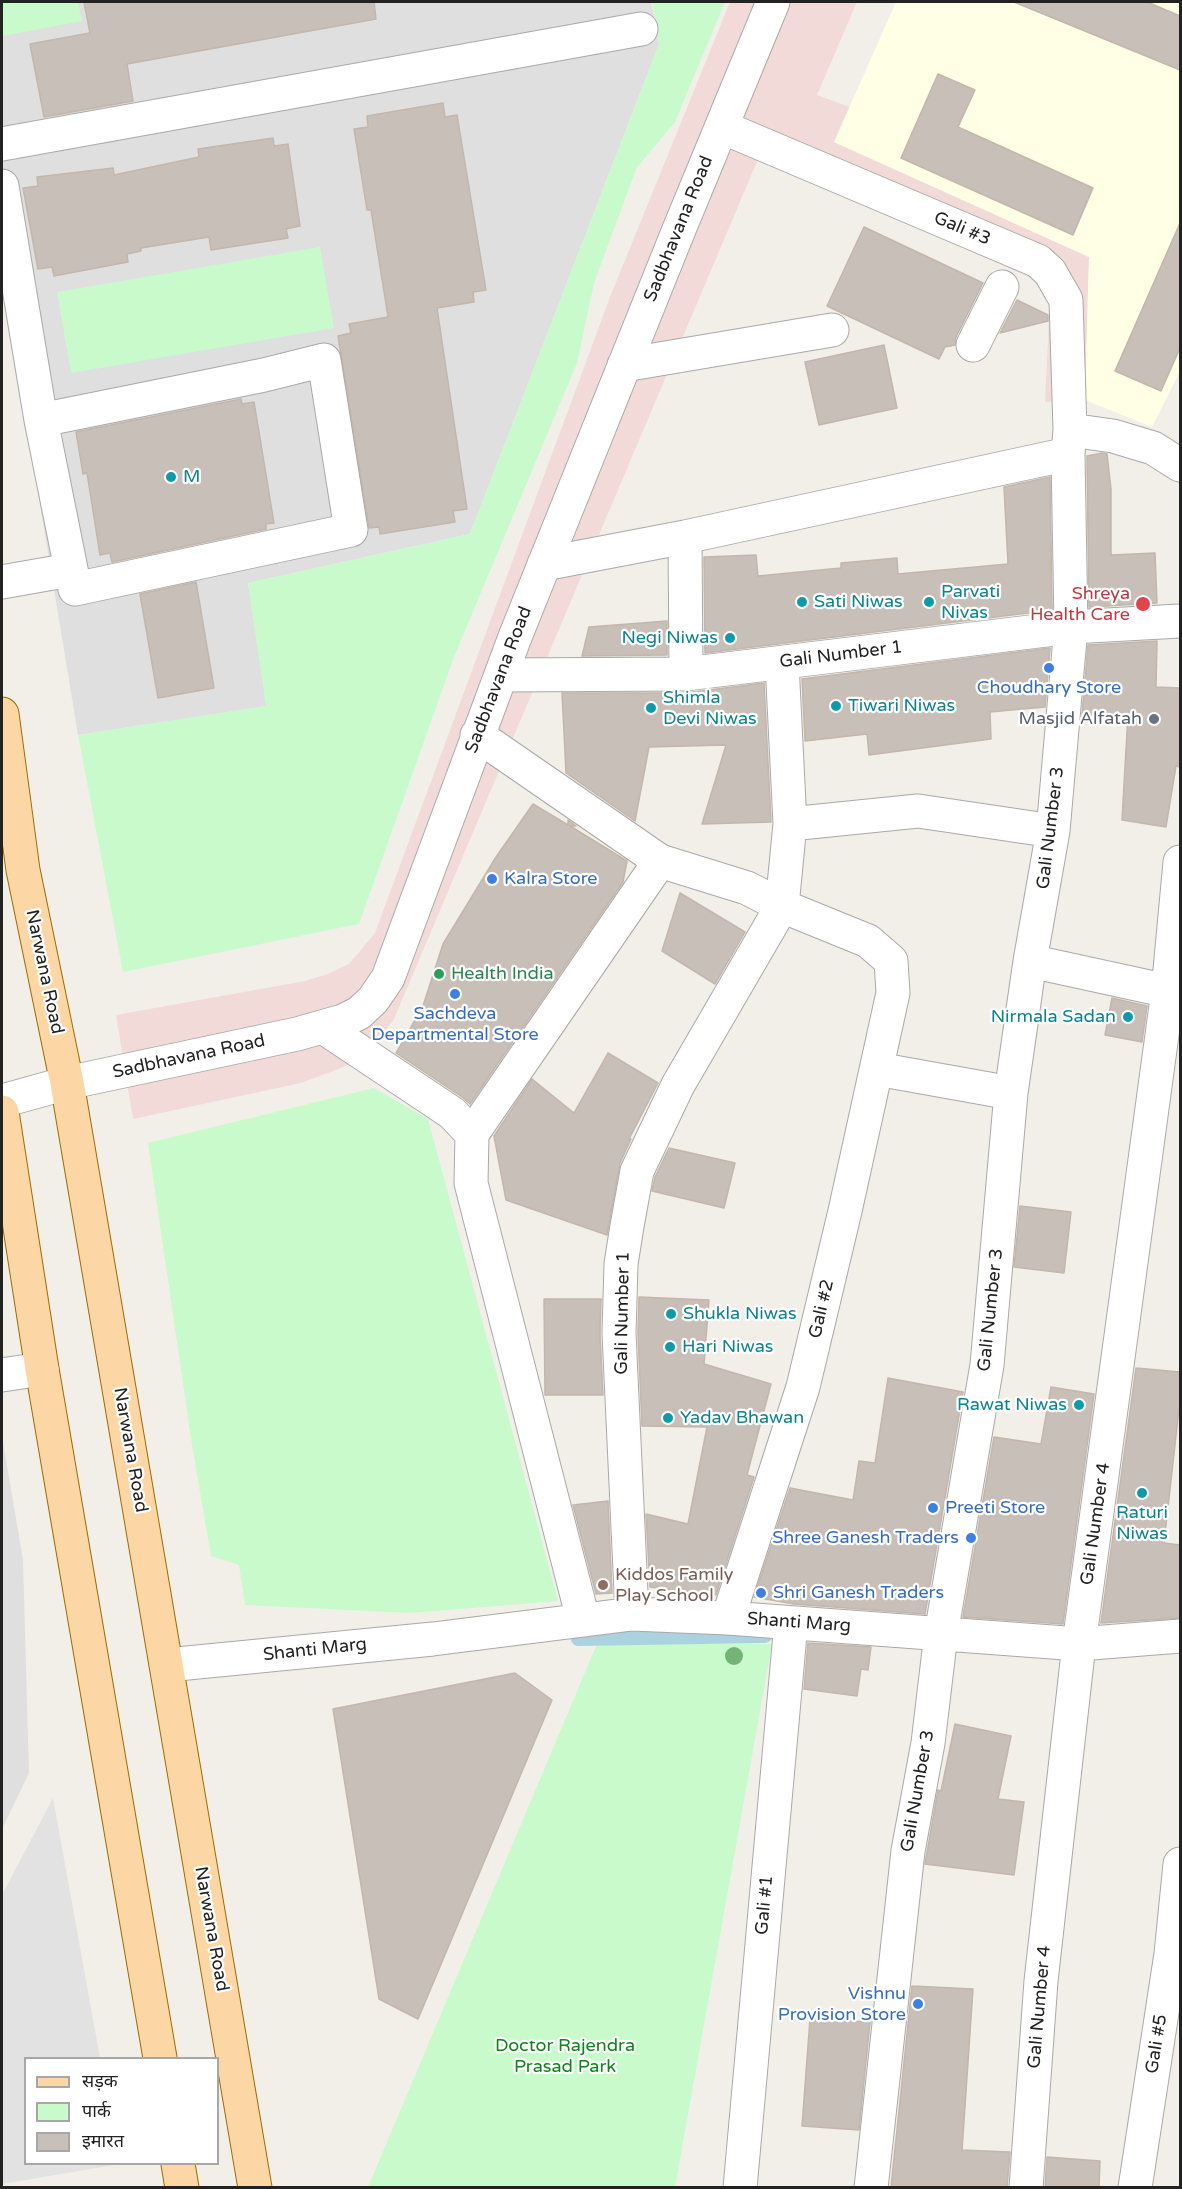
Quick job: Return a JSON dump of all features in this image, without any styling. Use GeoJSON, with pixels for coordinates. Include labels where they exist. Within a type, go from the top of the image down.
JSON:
{"type":"FeatureCollection","features":[{"type":"Feature","properties":{"kind":"main road","name":"Narwana Road"},"geometry":{"type":"LineString","coordinates":[[2,714],[23,870],[67,1083],[255,2187]]}},
{"type":"Feature","properties":{"kind":"main road"},"geometry":{"type":"LineString","coordinates":[[2,1112],[42,1369],[160,2057]]}},
{"type":"Feature","properties":{"kind":"main road"},"geometry":{"type":"LineString","coordinates":[[178,2165],[182,2187]]}},
{"type":"Feature","properties":{"kind":"street","name":"Sadbhavana Road"},"geometry":{"type":"LineString","coordinates":[[2,1101],[67,1083],[322,1027],[359,1013],[373,1000],[388,978],[477,735],[544,564],[773,2]]}},
{"type":"Feature","properties":{"kind":"street"},"geometry":{"type":"LineString","coordinates":[[2,144],[641,29]]}},
{"type":"Feature","properties":{"kind":"street","name":"Gali #3"},"geometry":{"type":"LineString","coordinates":[[722,127],[1038,261],[1059,285],[1066,300],[1069,442]]}},
{"type":"Feature","properties":{"kind":"street"},"geometry":{"type":"LineString","coordinates":[[2,186],[41,420],[75,589],[351,530],[324,360],[264,375],[41,420]]}},
{"type":"Feature","properties":{"kind":"street"},"geometry":{"type":"LineString","coordinates":[[973,345],[1002,287]]}},
{"type":"Feature","properties":{"kind":"street"},"geometry":{"type":"LineString","coordinates":[[624,366],[832,330]]}},
{"type":"Feature","properties":{"kind":"street"},"geometry":{"type":"LineString","coordinates":[[544,564],[685,537],[1069,442],[1113,436],[1153,448],[1180,465]]}},
{"type":"Feature","properties":{"kind":"street","name":"Gali Number 3"},"geometry":{"type":"LineString","coordinates":[[871,2187],[908,1851],[928,1743],[941,1634],[987,1365],[1011,1093],[1030,961],[1053,831],[1071,627],[1069,442]]}},
{"type":"Feature","properties":{"kind":"street"},"geometry":{"type":"LineString","coordinates":[[685,537],[686,674]]}},
{"type":"Feature","properties":{"kind":"street"},"geometry":{"type":"LineString","coordinates":[[2,582],[70,570]]}},
{"type":"Feature","properties":{"kind":"street","name":"Gali Number 1"},"geometry":{"type":"LineString","coordinates":[[501,675],[686,674],[1071,627],[1180,621]]}},
{"type":"Feature","properties":{"kind":"street"},"geometry":{"type":"LineString","coordinates":[[782,663],[790,824],[782,906]]}},
{"type":"Feature","properties":{"kind":"street","name":"Gali #2"},"geometry":{"type":"LineString","coordinates":[[477,735],[660,861],[747,888],[782,906],[868,942],[891,961],[893,993],[803,1387],[728,1618]]}},
{"type":"Feature","properties":{"kind":"street"},"geometry":{"type":"LineString","coordinates":[[790,824],[918,811],[1053,831]]}},
{"type":"Feature","properties":{"kind":"street"},"geometry":{"type":"LineString","coordinates":[[583,1619],[471,1183],[472,1134],[660,861]]}},
{"type":"Feature","properties":{"kind":"street","name":"Gali Number 4"},"geometry":{"type":"LineString","coordinates":[[1026,2187],[1041,1981],[1079,1644],[1168,991],[1180,862]]}},
{"type":"Feature","properties":{"kind":"street","name":"Gali Number 1"},"geometry":{"type":"LineString","coordinates":[[632,1614],[619,1333],[621,1264],[637,1171],[678,1085],[782,906]]}},
{"type":"Feature","properties":{"kind":"street"},"geometry":{"type":"LineString","coordinates":[[1030,961],[1168,991]]}},
{"type":"Feature","properties":{"kind":"street"},"geometry":{"type":"LineString","coordinates":[[322,1027],[452,1113],[472,1134]]}},
{"type":"Feature","properties":{"kind":"street"},"geometry":{"type":"LineString","coordinates":[[877,1069],[1011,1093]]}},
{"type":"Feature","properties":{"kind":"street"},"geometry":{"type":"LineString","coordinates":[[2,1375],[42,1369]]}},
{"type":"Feature","properties":{"kind":"street","name":"Shanti Marg"},"geometry":{"type":"LineString","coordinates":[[167,1665],[433,1639],[632,1614],[728,1618],[1079,1644],[1180,1636]]}},
{"type":"Feature","properties":{"kind":"street","name":"Gali #1"},"geometry":{"type":"LineString","coordinates":[[740,2187],[791,1623]]}},
{"type":"Feature","properties":{"kind":"street","name":"Gali #5"},"geometry":{"type":"LineString","coordinates":[[1135,2187],[1171,1954],[1180,1864]]}},
{"type":"Feature","properties":{"kind":"shaded area"},"geometry":{"type":"Polygon","coordinates":[[[2,2],[651,2],[659,44],[470,534],[248,583],[267,706],[78,735],[2,274],[2,2]]]}},
{"type":"Feature","properties":{"kind":"shaded area"},"geometry":{"type":"Polygon","coordinates":[[[730,2],[857,2],[817,95],[850,107],[834,142],[1089,257],[1085,400],[1045,402],[1050,300],[1031,278],[759,157],[394,1019],[375,1045],[344,1067],[301,1083],[133,1119],[116,1015],[305,981],[328,974],[349,964],[375,933],[610,297],[730,2]]]}},
{"type":"Feature","properties":{"kind":"shaded area"},"geometry":{"type":"Polygon","coordinates":[[[896,2],[1180,2],[1180,371],[1152,427],[1085,400],[1089,257],[834,142],[896,2]]]}},
{"type":"Feature","properties":{"kind":"shaded area"},"geometry":{"type":"Polygon","coordinates":[[[2,1436],[23,1560],[29,1773],[2,1829],[2,1436]]]}},
{"type":"Feature","properties":{"kind":"shaded area"},"geometry":{"type":"Polygon","coordinates":[[[53,1798],[100,2057],[24,2057],[24,2165],[114,2165],[2,2184],[2,1895],[53,1798]]]}},
{"type":"Feature","properties":{"kind":"green space"},"geometry":{"type":"Polygon","coordinates":[[[2,2],[78,2],[82,21],[2,36],[2,2]]]}},
{"type":"Feature","properties":{"kind":"green space"},"geometry":{"type":"Polygon","coordinates":[[[652,2],[725,2],[675,122],[637,167],[594,283],[577,363],[454,657],[359,924],[123,972],[78,735],[266,706],[248,583],[470,534],[659,44],[652,2]]]}},
{"type":"Feature","properties":{"kind":"green space"},"geometry":{"type":"Polygon","coordinates":[[[320,247],[334,328],[71,373],[57,292],[320,247]]]}},
{"type":"Feature","properties":{"kind":"green space"},"geometry":{"type":"Polygon","coordinates":[[[374,1088],[428,1119],[558,1601],[410,1613],[245,1605],[239,1565],[211,1556],[192,1445],[148,1143],[374,1088]]]}},
{"type":"Feature","properties":{"kind":"green space","name":"Doctor Rajendra Prasad Park"},"geometry":{"type":"Polygon","coordinates":[[[597,1644],[772,1644],[675,2187],[368,2187],[597,1644]]]}},
{"type":"Feature","properties":{"kind":"building"},"geometry":{"type":"Polygon","coordinates":[[[84,2],[374,2],[376,19],[127,64],[133,101],[44,117],[30,44],[90,33],[84,2]]]}},
{"type":"Feature","properties":{"kind":"building"},"geometry":{"type":"Polygon","coordinates":[[[1014,2],[1147,2],[1180,16],[1180,70],[1014,2]]]}},
{"type":"Feature","properties":{"kind":"building"},"geometry":{"type":"Polygon","coordinates":[[[938,74],[975,90],[958,127],[1093,188],[1073,235],[901,158],[938,74]]]}},
{"type":"Feature","properties":{"kind":"building"},"geometry":{"type":"Polygon","coordinates":[[[443,103],[445,117],[457,115],[486,290],[473,292],[474,302],[437,308],[467,509],[453,511],[455,522],[380,534],[379,527],[369,528],[338,336],[351,333],[349,324],[388,317],[371,210],[367,210],[354,129],[368,127],[367,116],[443,103]]]}},
{"type":"Feature","properties":{"kind":"building"},"geometry":{"type":"Polygon","coordinates":[[[273,138],[274,146],[288,144],[300,226],[286,229],[288,238],[211,250],[209,237],[141,248],[141,251],[127,254],[128,262],[54,276],[52,267],[38,269],[23,188],[38,186],[37,177],[113,168],[114,175],[199,157],[198,149],[273,138]]]}},
{"type":"Feature","properties":{"kind":"building"},"geometry":{"type":"Polygon","coordinates":[[[1180,223],[1180,348],[1161,391],[1115,371],[1180,223]]]}},
{"type":"Feature","properties":{"kind":"building"},"geometry":{"type":"Polygon","coordinates":[[[864,227],[983,283],[956,337],[955,345],[945,347],[939,359],[827,306],[864,227]]]}},
{"type":"Feature","properties":{"kind":"building"},"geometry":{"type":"Polygon","coordinates":[[[1017,300],[1048,315],[1048,321],[1000,333],[1017,300]]]}},
{"type":"Feature","properties":{"kind":"building"},"geometry":{"type":"Polygon","coordinates":[[[884,345],[897,408],[819,425],[805,362],[884,345]]]}},
{"type":"Feature","properties":{"kind":"building","name":"M"},"geometry":{"type":"Polygon","coordinates":[[[241,399],[242,404],[254,402],[274,523],[266,524],[266,529],[112,562],[110,553],[100,555],[87,473],[83,474],[76,432],[241,399]]]}},
{"type":"Feature","properties":{"kind":"building"},"geometry":{"type":"Polygon","coordinates":[[[1107,454],[1111,489],[1111,555],[1155,553],[1157,603],[1089,607],[1087,456],[1107,454]]]}},
{"type":"Feature","properties":{"kind":"building"},"geometry":{"type":"Polygon","coordinates":[[[1050,477],[1052,610],[705,653],[704,557],[756,555],[758,576],[841,568],[841,563],[897,558],[898,574],[1008,564],[1004,487],[1050,477]]]}},
{"type":"Feature","properties":{"kind":"building"},"geometry":{"type":"Polygon","coordinates":[[[196,582],[214,688],[158,698],[140,594],[196,582]]]}},
{"type":"Feature","properties":{"kind":"building"},"geometry":{"type":"Polygon","coordinates":[[[667,621],[667,655],[582,656],[589,627],[667,621]]]}},
{"type":"Feature","properties":{"kind":"building"},"geometry":{"type":"Polygon","coordinates":[[[1157,641],[1156,687],[1180,688],[1180,767],[1176,766],[1166,827],[1122,820],[1128,714],[1082,715],[1088,645],[1157,641]]]}},
{"type":"Feature","properties":{"kind":"building"},"geometry":{"type":"Polygon","coordinates":[[[1050,648],[1045,707],[990,712],[991,739],[869,755],[867,734],[805,741],[802,679],[1050,648]]]}},
{"type":"Feature","properties":{"kind":"building"},"geometry":{"type":"Polygon","coordinates":[[[764,683],[771,822],[702,824],[726,745],[649,747],[635,821],[566,773],[562,693],[686,693],[764,683]]]}},
{"type":"Feature","properties":{"kind":"building"},"geometry":{"type":"Polygon","coordinates":[[[533,804],[568,825],[568,820],[576,826],[570,826],[627,861],[623,882],[470,1104],[396,1053],[423,1006],[443,944],[496,857],[533,804]]]}},
{"type":"Feature","properties":{"kind":"building"},"geometry":{"type":"Polygon","coordinates":[[[680,893],[745,932],[715,984],[662,951],[680,893]]]}},
{"type":"Feature","properties":{"kind":"building","name":"Nirmala Sadan"},"geometry":{"type":"Polygon","coordinates":[[[1112,998],[1147,1006],[1142,1042],[1105,1035],[1112,998]]]}},
{"type":"Feature","properties":{"kind":"building"},"geometry":{"type":"Polygon","coordinates":[[[608,1053],[658,1083],[629,1139],[631,1139],[620,1163],[607,1235],[506,1200],[494,1136],[532,1079],[574,1113],[608,1053]]]}},
{"type":"Feature","properties":{"kind":"building"},"geometry":{"type":"Polygon","coordinates":[[[669,1148],[735,1163],[724,1208],[652,1191],[655,1177],[669,1148]]]}},
{"type":"Feature","properties":{"kind":"building"},"geometry":{"type":"Polygon","coordinates":[[[1020,1206],[1071,1212],[1064,1273],[1014,1267],[1020,1206]]]}},
{"type":"Feature","properties":{"kind":"building"},"geometry":{"type":"Polygon","coordinates":[[[639,1297],[709,1300],[704,1364],[771,1384],[747,1475],[754,1477],[716,1595],[650,1587],[646,1514],[688,1524],[707,1427],[642,1426],[638,1333],[639,1297]]]}},
{"type":"Feature","properties":{"kind":"building"},"geometry":{"type":"Polygon","coordinates":[[[544,1299],[601,1299],[603,1395],[545,1395],[544,1299]]]}},
{"type":"Feature","properties":{"kind":"building"},"geometry":{"type":"Polygon","coordinates":[[[1136,1368],[1180,1372],[1180,1400],[1164,1543],[1180,1545],[1180,1618],[1101,1623],[1136,1368]]]}},
{"type":"Feature","properties":{"kind":"building"},"geometry":{"type":"Polygon","coordinates":[[[888,1378],[963,1392],[925,1614],[794,1604],[754,1597],[790,1488],[853,1500],[859,1461],[875,1463],[888,1378]]]}},
{"type":"Feature","properties":{"kind":"building"},"geometry":{"type":"Polygon","coordinates":[[[1051,1387],[1094,1394],[1063,1624],[963,1617],[994,1437],[1041,1444],[1051,1387]]]}},
{"type":"Feature","properties":{"kind":"building"},"geometry":{"type":"Polygon","coordinates":[[[608,1501],[612,1593],[596,1594],[573,1505],[608,1501]]]}},
{"type":"Feature","properties":{"kind":"building"},"geometry":{"type":"Polygon","coordinates":[[[808,1643],[871,1647],[868,1670],[861,1669],[857,1696],[804,1689],[808,1643]]]}},
{"type":"Feature","properties":{"kind":"building"},"geometry":{"type":"Polygon","coordinates":[[[515,1673],[552,1700],[418,2019],[379,1999],[333,1709],[515,1673]]]}},
{"type":"Feature","properties":{"kind":"building"},"geometry":{"type":"Polygon","coordinates":[[[955,1724],[1011,1736],[998,1799],[1024,1802],[1014,1875],[925,1864],[938,1790],[941,1791],[955,1724]]]}},
{"type":"Feature","properties":{"kind":"building"},"geometry":{"type":"Polygon","coordinates":[[[912,1986],[973,1989],[962,2150],[1010,2152],[1007,2187],[891,2187],[912,1986]]]}},
{"type":"Feature","properties":{"kind":"building"},"geometry":{"type":"Polygon","coordinates":[[[810,2019],[870,2022],[859,2130],[802,2126],[810,2019]]]}},
{"type":"Feature","properties":{"kind":"building"},"geometry":{"type":"Polygon","coordinates":[[[1047,2157],[1100,2161],[1099,2187],[1045,2187],[1047,2157]]]}},
{"type":"Feature","properties":{"kind":"waterway"},"geometry":{"type":"LineString","coordinates":[[578,1639],[765,1636]]}},
{"type":"Feature","properties":{"kind":"place","name":"M"},"geometry":{"type":"Point","coordinates":[171,477]}},
{"type":"Feature","properties":{"kind":"place","name":"Sati Niwas"},"geometry":{"type":"Point","coordinates":[802,602]}},
{"type":"Feature","properties":{"kind":"place","name":"Parvati Nivas"},"geometry":{"type":"Point","coordinates":[929,602]}},
{"type":"Feature","properties":{"kind":"place","name":"Shreya Health Care"},"geometry":{"type":"Point","coordinates":[1143,604]}},
{"type":"Feature","properties":{"kind":"place","name":"Negi Niwas"},"geometry":{"type":"Point","coordinates":[730,638]}},
{"type":"Feature","properties":{"kind":"place","name":"Choudhary Store"},"geometry":{"type":"Point","coordinates":[1049,668]}},
{"type":"Feature","properties":{"kind":"place","name":"Tiwari Niwas"},"geometry":{"type":"Point","coordinates":[836,706]}},
{"type":"Feature","properties":{"kind":"place","name":"Shimla Devi Niwas"},"geometry":{"type":"Point","coordinates":[651,708]}},
{"type":"Feature","properties":{"kind":"place","name":"Masjid Alfatah"},"geometry":{"type":"Point","coordinates":[1154,719]}},
{"type":"Feature","properties":{"kind":"place","name":"Kalra Store"},"geometry":{"type":"Point","coordinates":[492,879]}},
{"type":"Feature","properties":{"kind":"place","name":"Health India"},"geometry":{"type":"Point","coordinates":[439,974]}},
{"type":"Feature","properties":{"kind":"place","name":"Sachdeva Departmental Store"},"geometry":{"type":"Point","coordinates":[455,994]}},
{"type":"Feature","properties":{"kind":"place","name":"Nirmala Sadan"},"geometry":{"type":"Point","coordinates":[1128,1017]}},
{"type":"Feature","properties":{"kind":"place","name":"Shukla Niwas"},"geometry":{"type":"Point","coordinates":[671,1314]}},
{"type":"Feature","properties":{"kind":"place","name":"Hari Niwas"},"geometry":{"type":"Point","coordinates":[670,1347]}},
{"type":"Feature","properties":{"kind":"place","name":"Rawat Niwas"},"geometry":{"type":"Point","coordinates":[1079,1405]}},
{"type":"Feature","properties":{"kind":"place","name":"Yadav Bhawan"},"geometry":{"type":"Point","coordinates":[668,1418]}},
{"type":"Feature","properties":{"kind":"place","name":"Raturi Niwas"},"geometry":{"type":"Point","coordinates":[1142,1493]}},
{"type":"Feature","properties":{"kind":"place","name":"Preeti Store"},"geometry":{"type":"Point","coordinates":[933,1508]}},
{"type":"Feature","properties":{"kind":"place","name":"Shree Ganesh Traders"},"geometry":{"type":"Point","coordinates":[971,1538]}},
{"type":"Feature","properties":{"kind":"place","name":"Kiddos Family Play School"},"geometry":{"type":"Point","coordinates":[603,1585]}},
{"type":"Feature","properties":{"kind":"place","name":"Shri Ganesh Traders"},"geometry":{"type":"Point","coordinates":[761,1593]}},
{"type":"Feature","properties":{"kind":"place","name":"Vishnu Provision Store"},"geometry":{"type":"Point","coordinates":[918,2004]}}]}
